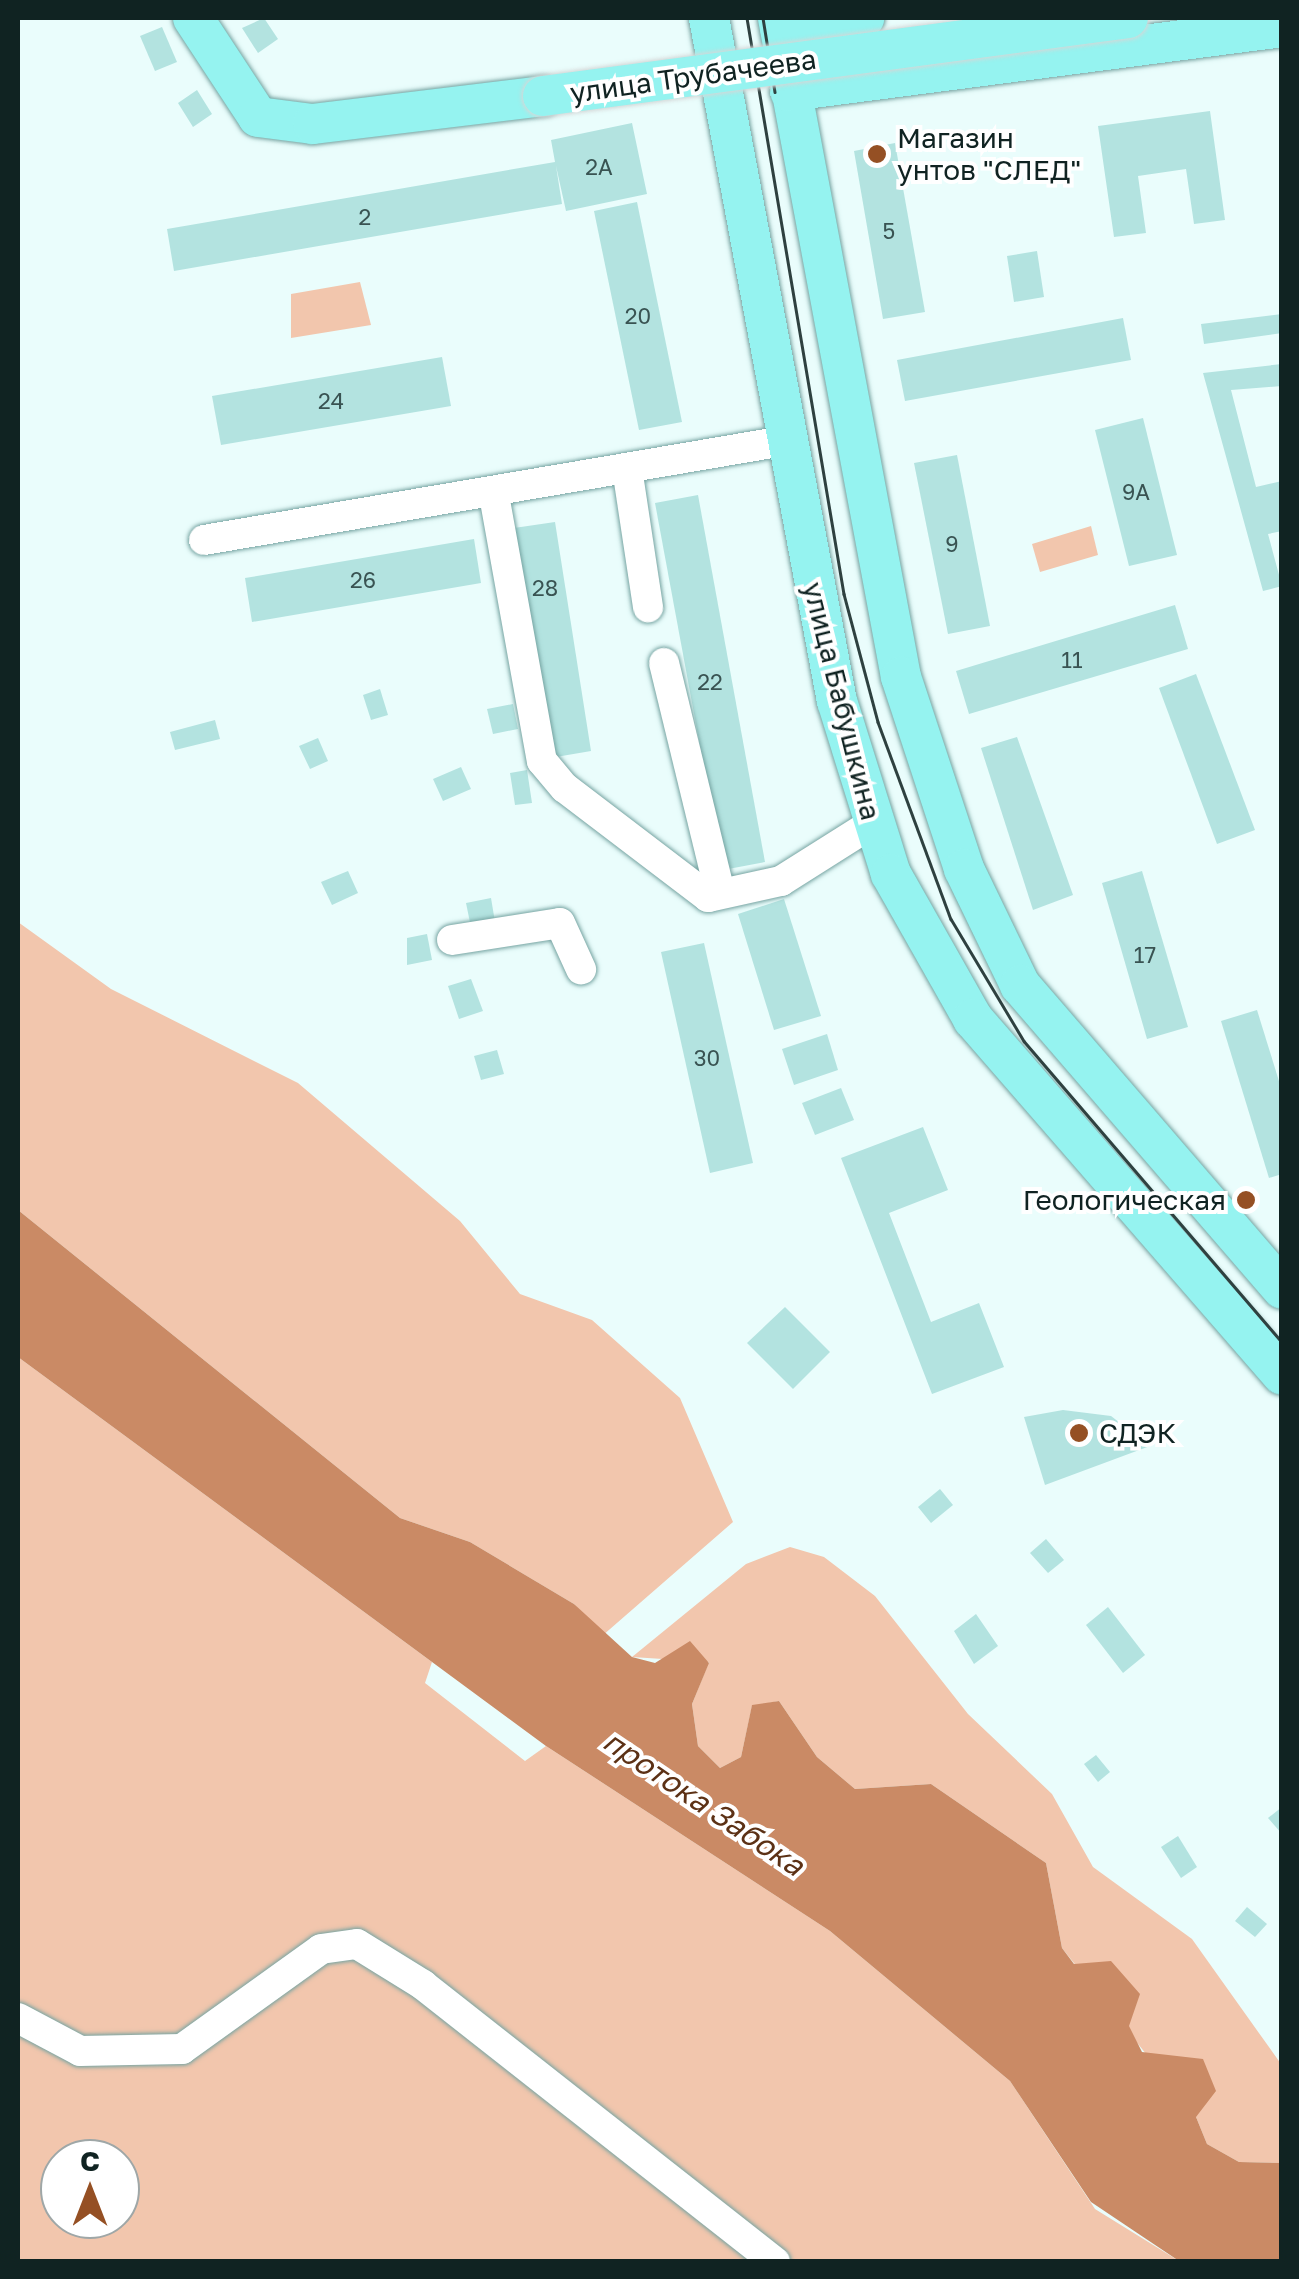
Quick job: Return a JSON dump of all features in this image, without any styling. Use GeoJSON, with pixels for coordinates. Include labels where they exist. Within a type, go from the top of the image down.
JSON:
{"type":"FeatureCollection","features":[{"type":"Feature","properties":{"kind":"main road","name":"улица Трубачеева"},"geometry":{"type":"LineString","coordinates":[[193,18],[258,117],[313,124],[1128,18]]}},
{"type":"Feature","properties":{"kind":"main road","name":"улица Бабушкина"},"geometry":{"type":"LineString","coordinates":[[709,18],[784,442],[871,824],[973,1020],[1282,1374]]}},
{"type":"Feature","properties":{"kind":"main road","name":"улица Трубачеева"},"geometry":{"type":"LineString","coordinates":[[779,23],[864,18]]}},
{"type":"Feature","properties":{"kind":"main road"},"geometry":{"type":"LineString","coordinates":[[779,23],[902,676],[964,869],[1020,985],[1282,1288]]}},
{"type":"Feature","properties":{"kind":"main road","name":"улица Трубачеева"},"geometry":{"type":"LineString","coordinates":[[790,90],[1282,27]]}},
{"type":"Feature","properties":{"kind":"street"},"geometry":{"type":"LineString","coordinates":[[204,540],[494,495],[784,442]]}},
{"type":"Feature","properties":{"kind":"street"},"geometry":{"type":"LineString","coordinates":[[627,468],[648,606]]}},
{"type":"Feature","properties":{"kind":"street"},"geometry":{"type":"LineString","coordinates":[[494,495],[542,762],[708,896],[782,880],[871,824]]}},
{"type":"Feature","properties":{"kind":"street"},"geometry":{"type":"LineString","coordinates":[[664,663],[720,893]]}},
{"type":"Feature","properties":{"kind":"street"},"geometry":{"type":"LineString","coordinates":[[452,940],[560,924],[581,969]]}},
{"type":"Feature","properties":{"kind":"street"},"geometry":{"type":"LineString","coordinates":[[18,2018],[80,2051],[182,2049],[320,1950],[357,1944],[775,2262]]}},
{"type":"Feature","properties":{"kind":"shaded area"},"geometry":{"type":"Polygon","coordinates":[[[360,282],[371,325],[291,338],[291,294],[360,282]]]}},
{"type":"Feature","properties":{"kind":"shaded area"},"geometry":{"type":"Polygon","coordinates":[[[1091,526],[1098,555],[1040,572],[1032,544],[1091,526]]]}},
{"type":"Feature","properties":{"kind":"shaded area"},"geometry":{"type":"Polygon","coordinates":[[[18,922],[111,989],[298,1083],[460,1221],[520,1294],[592,1320],[680,1398],[733,1522],[602,1636],[574,1604],[470,1542],[400,1518],[18,1210],[18,922]]]}},
{"type":"Feature","properties":{"kind":"shaded area"},"geometry":{"type":"Polygon","coordinates":[[[18,1357],[432,1662],[425,1683],[525,1761],[546,1746],[830,1931],[1010,2081],[1095,2209],[1179,2261],[18,2261],[18,1357]]]}},
{"type":"Feature","properties":{"kind":"shaded area"},"geometry":{"type":"Polygon","coordinates":[[[790,1547],[824,1557],[875,1596],[968,1714],[1052,1794],[1093,1867],[1192,1939],[1281,2064],[1281,2163],[1239,2162],[1207,2144],[1196,2117],[1062,1948],[1046,1863],[931,1784],[855,1789],[817,1757],[779,1701],[752,1706],[741,1757],[720,1768],[698,1746],[692,1704],[709,1662],[632,1657],[746,1564],[790,1547]]]}},
{"type":"Feature","properties":{"kind":"water","name":"протока Забока"},"geometry":{"type":"Polygon","coordinates":[[[18,1210],[400,1518],[470,1542],[574,1604],[632,1657],[655,1663],[690,1641],[709,1663],[692,1704],[698,1746],[720,1768],[741,1757],[752,1705],[779,1701],[817,1757],[855,1789],[931,1784],[1046,1863],[1062,1948],[1074,1964],[1111,1961],[1140,1994],[1129,2026],[1142,2052],[1203,2059],[1216,2091],[1196,2117],[1207,2144],[1239,2162],[1281,2163],[1281,2261],[1179,2261],[1091,2202],[1010,2081],[830,1931],[546,1746],[18,1357],[18,1210]]]}},
{"type":"Feature","properties":{"kind":"building"},"geometry":{"type":"Polygon","coordinates":[[[264,18],[278,39],[258,53],[242,28],[264,18]]]}},
{"type":"Feature","properties":{"kind":"building"},"geometry":{"type":"Polygon","coordinates":[[[162,27],[177,62],[155,71],[140,36],[162,27]]]}},
{"type":"Feature","properties":{"kind":"building"},"geometry":{"type":"Polygon","coordinates":[[[197,90],[212,114],[193,127],[178,103],[197,90]]]}},
{"type":"Feature","properties":{"kind":"building"},"geometry":{"type":"Polygon","coordinates":[[[1210,111],[1225,220],[1194,224],[1186,169],[1138,176],[1146,233],[1114,237],[1098,126],[1210,111]]]}},
{"type":"Feature","properties":{"kind":"building"},"geometry":{"type":"Polygon","coordinates":[[[632,123],[647,194],[566,211],[556,166],[562,204],[174,271],[167,229],[555,162],[551,140],[632,123]]]}},
{"type":"Feature","properties":{"kind":"building"},"geometry":{"type":"Polygon","coordinates":[[[895,143],[925,312],[883,319],[854,151],[895,143]]]}},
{"type":"Feature","properties":{"kind":"building"},"geometry":{"type":"Polygon","coordinates":[[[637,202],[682,422],[639,430],[594,211],[637,202]]]}},
{"type":"Feature","properties":{"kind":"building"},"geometry":{"type":"Polygon","coordinates":[[[1037,251],[1044,297],[1014,302],[1007,256],[1037,251]]]}},
{"type":"Feature","properties":{"kind":"building"},"geometry":{"type":"Polygon","coordinates":[[[1282,314],[1282,333],[1204,344],[1201,324],[1282,314]]]}},
{"type":"Feature","properties":{"kind":"building"},"geometry":{"type":"Polygon","coordinates":[[[1123,318],[1131,360],[905,401],[897,360],[1123,318]]]}},
{"type":"Feature","properties":{"kind":"building"},"geometry":{"type":"Polygon","coordinates":[[[442,357],[451,406],[221,445],[212,396],[442,357]]]}},
{"type":"Feature","properties":{"kind":"building"},"geometry":{"type":"Polygon","coordinates":[[[1282,364],[1282,386],[1231,390],[1256,487],[1282,481],[1282,531],[1268,534],[1282,586],[1263,591],[1203,373],[1282,364]]]}},
{"type":"Feature","properties":{"kind":"building"},"geometry":{"type":"Polygon","coordinates":[[[1143,418],[1177,555],[1129,566],[1095,430],[1143,418]]]}},
{"type":"Feature","properties":{"kind":"building"},"geometry":{"type":"Polygon","coordinates":[[[957,455],[990,626],[948,634],[914,463],[957,455]]]}},
{"type":"Feature","properties":{"kind":"building"},"geometry":{"type":"Polygon","coordinates":[[[698,495],[765,862],[723,870],[655,503],[698,495]]]}},
{"type":"Feature","properties":{"kind":"building"},"geometry":{"type":"Polygon","coordinates":[[[555,522],[591,751],[550,758],[514,528],[555,522]]]}},
{"type":"Feature","properties":{"kind":"building"},"geometry":{"type":"Polygon","coordinates":[[[474,539],[481,583],[252,622],[245,578],[474,539]]]}},
{"type":"Feature","properties":{"kind":"building"},"geometry":{"type":"Polygon","coordinates":[[[1175,605],[1188,649],[969,714],[956,671],[1175,605]]]}},
{"type":"Feature","properties":{"kind":"building"},"geometry":{"type":"Polygon","coordinates":[[[1196,674],[1255,830],[1217,844],[1159,688],[1196,674]]]}},
{"type":"Feature","properties":{"kind":"building"},"geometry":{"type":"Polygon","coordinates":[[[380,689],[388,715],[371,720],[363,695],[380,689]]]}},
{"type":"Feature","properties":{"kind":"building"},"geometry":{"type":"Polygon","coordinates":[[[513,704],[518,729],[493,734],[487,709],[513,704]]]}},
{"type":"Feature","properties":{"kind":"building"},"geometry":{"type":"Polygon","coordinates":[[[215,720],[220,739],[175,750],[170,732],[215,720]]]}},
{"type":"Feature","properties":{"kind":"building"},"geometry":{"type":"Polygon","coordinates":[[[1017,737],[1073,895],[1033,910],[981,748],[1017,737]]]}},
{"type":"Feature","properties":{"kind":"building"},"geometry":{"type":"Polygon","coordinates":[[[318,738],[328,761],[310,769],[299,746],[318,738]]]}},
{"type":"Feature","properties":{"kind":"building"},"geometry":{"type":"Polygon","coordinates":[[[461,767],[471,789],[443,801],[433,779],[461,767]]]}},
{"type":"Feature","properties":{"kind":"building"},"geometry":{"type":"Polygon","coordinates":[[[527,770],[532,803],[515,805],[510,773],[527,770]]]}},
{"type":"Feature","properties":{"kind":"building"},"geometry":{"type":"Polygon","coordinates":[[[348,871],[358,893],[332,905],[321,882],[348,871]]]}},
{"type":"Feature","properties":{"kind":"building"},"geometry":{"type":"Polygon","coordinates":[[[1142,871],[1188,1027],[1147,1039],[1102,883],[1142,871]]]}},
{"type":"Feature","properties":{"kind":"building"},"geometry":{"type":"Polygon","coordinates":[[[491,898],[496,928],[472,932],[466,903],[491,898]]]}},
{"type":"Feature","properties":{"kind":"building"},"geometry":{"type":"Polygon","coordinates":[[[784,899],[821,1016],[774,1030],[738,914],[784,899]]]}},
{"type":"Feature","properties":{"kind":"building"},"geometry":{"type":"Polygon","coordinates":[[[427,934],[432,960],[407,965],[407,938],[427,934]]]}},
{"type":"Feature","properties":{"kind":"building"},"geometry":{"type":"Polygon","coordinates":[[[704,943],[753,1163],[710,1173],[661,952],[704,943]]]}},
{"type":"Feature","properties":{"kind":"building"},"geometry":{"type":"Polygon","coordinates":[[[471,979],[483,1011],[459,1019],[448,986],[471,979]]]}},
{"type":"Feature","properties":{"kind":"building"},"geometry":{"type":"Polygon","coordinates":[[[1257,1010],[1282,1091],[1282,1174],[1269,1178],[1221,1021],[1257,1010]]]}},
{"type":"Feature","properties":{"kind":"building"},"geometry":{"type":"Polygon","coordinates":[[[827,1034],[838,1070],[794,1085],[782,1049],[827,1034]]]}},
{"type":"Feature","properties":{"kind":"building"},"geometry":{"type":"Polygon","coordinates":[[[497,1050],[504,1074],[481,1080],[474,1056],[497,1050]]]}},
{"type":"Feature","properties":{"kind":"building"},"geometry":{"type":"Polygon","coordinates":[[[841,1088],[854,1120],[815,1135],[802,1103],[841,1088]]]}},
{"type":"Feature","properties":{"kind":"building"},"geometry":{"type":"Polygon","coordinates":[[[923,1127],[948,1190],[889,1213],[931,1322],[979,1303],[1004,1367],[932,1394],[841,1158],[923,1127]]]}},
{"type":"Feature","properties":{"kind":"building"},"geometry":{"type":"Polygon","coordinates":[[[785,1307],[830,1352],[793,1389],[747,1343],[785,1307]]]}},
{"type":"Feature","properties":{"kind":"building"},"geometry":{"type":"Polygon","coordinates":[[[1063,1410],[1111,1416],[1150,1446],[1045,1485],[1024,1417],[1063,1410]]]}},
{"type":"Feature","properties":{"kind":"building"},"geometry":{"type":"Polygon","coordinates":[[[940,1489],[953,1505],[931,1523],[918,1507],[940,1489]]]}},
{"type":"Feature","properties":{"kind":"building"},"geometry":{"type":"Polygon","coordinates":[[[1046,1539],[1064,1560],[1048,1573],[1030,1553],[1046,1539]]]}},
{"type":"Feature","properties":{"kind":"building"},"geometry":{"type":"Polygon","coordinates":[[[1108,1607],[1145,1655],[1123,1673],[1086,1625],[1108,1607]]]}},
{"type":"Feature","properties":{"kind":"building"},"geometry":{"type":"Polygon","coordinates":[[[976,1614],[998,1646],[974,1664],[954,1631],[976,1614]]]}},
{"type":"Feature","properties":{"kind":"building"},"geometry":{"type":"Polygon","coordinates":[[[1096,1755],[1110,1772],[1098,1782],[1084,1764],[1096,1755]]]}},
{"type":"Feature","properties":{"kind":"building"},"geometry":{"type":"Polygon","coordinates":[[[1282,1807],[1282,1834],[1268,1818],[1282,1807]]]}},
{"type":"Feature","properties":{"kind":"building"},"geometry":{"type":"Polygon","coordinates":[[[1178,1836],[1197,1867],[1181,1878],[1161,1847],[1178,1836]]]}},
{"type":"Feature","properties":{"kind":"building"},"geometry":{"type":"Polygon","coordinates":[[[1247,1907],[1267,1924],[1255,1937],[1235,1921],[1247,1907]]]}},
{"type":"Feature","properties":{"kind":"tram line"},"geometry":{"type":"LineString","coordinates":[[747,18],[844,594],[878,722],[951,919],[1024,1041],[1282,1342]]}},
{"type":"Feature","properties":{"kind":"tram line"},"geometry":{"type":"LineString","coordinates":[[763,18],[775,92]]}},
{"type":"Feature","properties":{"kind":"place","name":"Магазин унтов \"СЛЕД\""},"geometry":{"type":"Point","coordinates":[877,154]}},
{"type":"Feature","properties":{"kind":"place","name":"Геологическая"},"geometry":{"type":"Point","coordinates":[1246,1200]}},
{"type":"Feature","properties":{"kind":"place","name":"СДЭК"},"geometry":{"type":"Point","coordinates":[1079,1433]}}]}
